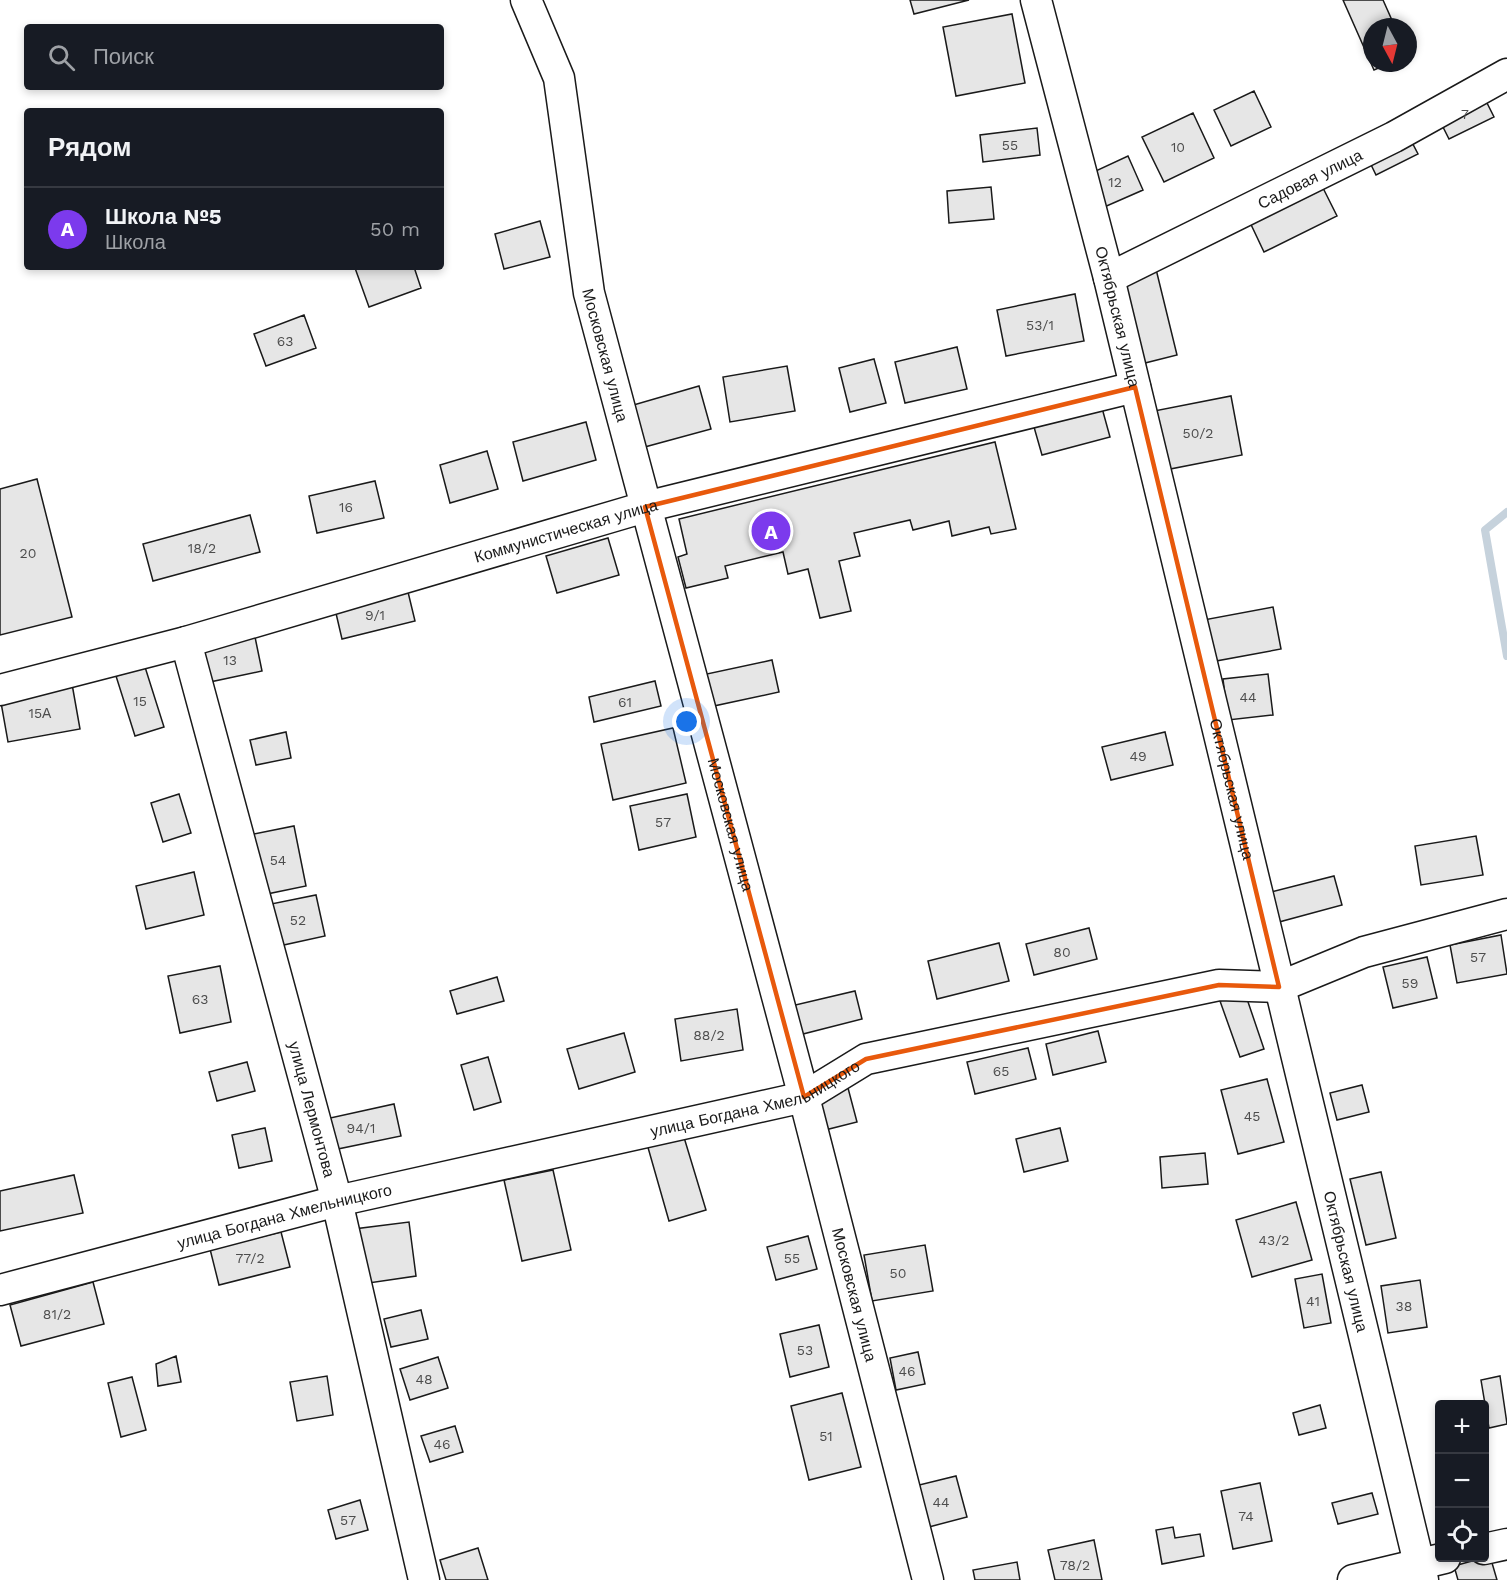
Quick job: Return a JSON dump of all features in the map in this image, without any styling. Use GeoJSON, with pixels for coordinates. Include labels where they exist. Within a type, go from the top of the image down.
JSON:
{"type":"FeatureCollection","features":[{"type":"Feature","properties":{"kind":"street","name":"Московская улица"},"geometry":{"type":"LineString","coordinates":[[526,0],[560,78],[589,292],[804,1097],[928,1580]]}},
{"type":"Feature","properties":{"kind":"street","name":"Октябрьская улица"},"geometry":{"type":"LineString","coordinates":[[1036,0],[1135,387],[1280,987],[1429,1567]]}},
{"type":"Feature","properties":{"kind":"street","name":"Садовая улица"},"geometry":{"type":"LineString","coordinates":[[1108,278],[1394,137],[1507,74]]}},
{"type":"Feature","properties":{"kind":"street","name":"Коммунистическая улица"},"geometry":{"type":"LineString","coordinates":[[0,690],[186,642],[645,507],[1135,387]]}},
{"type":"Feature","properties":{"kind":"street","name":"улица Лермонтова"},"geometry":{"type":"LineString","coordinates":[[186,642],[337,1201],[424,1580]]}},
{"type":"Feature","properties":{"kind":"street","name":"улица Богдана Хмельницкого"},"geometry":{"type":"LineString","coordinates":[[0,1290],[337,1201],[804,1097],[866,1059],[1219,985],[1280,987],[1364,952],[1507,914]]}},
{"type":"Feature","properties":{"kind":"street"},"geometry":{"type":"LineString","coordinates":[[1489,1548],[1507,1544]]}},
{"type":"Feature","properties":{"kind":"street"},"geometry":{"type":"LineString","coordinates":[[1353,1580],[1429,1567]]}},
{"type":"Feature","properties":{"kind":"highlighted area"},"geometry":{"type":"Polygon","coordinates":[[[1135,387],[1279,987],[1219,985],[866,1059],[804,1097],[645,507],[1135,387]]]}},
{"type":"Feature","properties":{"kind":"building"},"geometry":{"type":"Polygon","coordinates":[[[910,0],[969,0],[914,14],[910,0]]]}},
{"type":"Feature","properties":{"kind":"building"},"geometry":{"type":"Polygon","coordinates":[[[1343,0],[1383,0],[1391,18],[1363,18],[1363,45],[1343,0]]]}},
{"type":"Feature","properties":{"kind":"building"},"geometry":{"type":"Polygon","coordinates":[[[1012,14],[1025,83],[956,96],[943,27],[1012,14]]]}},
{"type":"Feature","properties":{"kind":"building"},"geometry":{"type":"Polygon","coordinates":[[[1480,89],[1494,117],[1449,139],[1435,111],[1480,89]]]}},
{"type":"Feature","properties":{"kind":"building"},"geometry":{"type":"Polygon","coordinates":[[[1254,91],[1271,127],[1231,146],[1214,110],[1254,91]]]}},
{"type":"Feature","properties":{"kind":"building"},"geometry":{"type":"Polygon","coordinates":[[[1193,113],[1214,158],[1164,182],[1142,137],[1193,113]]]}},
{"type":"Feature","properties":{"kind":"building"},"geometry":{"type":"Polygon","coordinates":[[[1404,127],[1418,154],[1376,175],[1363,148],[1404,127]]]}},
{"type":"Feature","properties":{"kind":"building"},"geometry":{"type":"Polygon","coordinates":[[[1037,128],[1040,155],[983,162],[980,135],[1037,128]]]}},
{"type":"Feature","properties":{"kind":"building"},"geometry":{"type":"Polygon","coordinates":[[[1128,156],[1143,190],[1102,208],[1087,175],[1128,156]]]}},
{"type":"Feature","properties":{"kind":"building"},"geometry":{"type":"Polygon","coordinates":[[[1319,180],[1337,216],[1264,252],[1247,216],[1319,180]]]}},
{"type":"Feature","properties":{"kind":"building"},"geometry":{"type":"Polygon","coordinates":[[[991,187],[994,219],[949,223],[947,191],[991,187]]]}},
{"type":"Feature","properties":{"kind":"building"},"geometry":{"type":"Polygon","coordinates":[[[540,221],[550,257],[504,269],[495,234],[540,221]]]}},
{"type":"Feature","properties":{"kind":"building"},"geometry":{"type":"Polygon","coordinates":[[[1155,265],[1177,355],[1141,364],[1119,273],[1155,265]]]}},
{"type":"Feature","properties":{"kind":"building"},"geometry":{"type":"Polygon","coordinates":[[[356,270],[415,270],[421,288],[369,307],[356,270]]]}},
{"type":"Feature","properties":{"kind":"building"},"geometry":{"type":"Polygon","coordinates":[[[1075,294],[1084,341],[1006,356],[997,310],[1075,294]]]}},
{"type":"Feature","properties":{"kind":"building"},"geometry":{"type":"Polygon","coordinates":[[[304,315],[316,348],[266,366],[254,334],[304,315]]]}},
{"type":"Feature","properties":{"kind":"building"},"geometry":{"type":"Polygon","coordinates":[[[957,347],[967,389],[905,403],[895,362],[957,347]]]}},
{"type":"Feature","properties":{"kind":"building"},"geometry":{"type":"Polygon","coordinates":[[[874,359],[886,403],[850,412],[839,368],[874,359]]]}},
{"type":"Feature","properties":{"kind":"building"},"geometry":{"type":"Polygon","coordinates":[[[787,366],[795,411],[730,422],[723,377],[787,366]]]}},
{"type":"Feature","properties":{"kind":"building"},"geometry":{"type":"Polygon","coordinates":[[[699,386],[711,429],[641,448],[630,406],[699,386]]]}},
{"type":"Feature","properties":{"kind":"building"},"geometry":{"type":"Polygon","coordinates":[[[1231,396],[1242,455],[1165,470],[1154,411],[1231,396]]]}},
{"type":"Feature","properties":{"kind":"building"},"geometry":{"type":"Polygon","coordinates":[[[1102,408],[1110,437],[1042,455],[1034,427],[1102,408]]]}},
{"type":"Feature","properties":{"kind":"building"},"geometry":{"type":"Polygon","coordinates":[[[586,422],[596,460],[523,481],[513,442],[586,422]]]}},
{"type":"Feature","properties":{"kind":"building"},"geometry":{"type":"Polygon","coordinates":[[[995,442],[1016,529],[991,534],[989,527],[952,536],[949,521],[913,530],[910,520],[854,533],[860,556],[839,561],[851,611],[820,618],[808,569],[788,574],[783,552],[725,566],[728,578],[686,588],[678,557],[687,554],[679,519],[995,442]]]}},
{"type":"Feature","properties":{"kind":"building"},"geometry":{"type":"Polygon","coordinates":[[[487,451],[498,489],[450,503],[440,465],[487,451]]]}},
{"type":"Feature","properties":{"kind":"building"},"geometry":{"type":"Polygon","coordinates":[[[37,479],[72,617],[0,635],[0,489],[37,479]]]}},
{"type":"Feature","properties":{"kind":"building"},"geometry":{"type":"Polygon","coordinates":[[[375,481],[384,518],[317,533],[309,496],[375,481]]]}},
{"type":"Feature","properties":{"kind":"building"},"geometry":{"type":"Polygon","coordinates":[[[250,515],[260,552],[153,581],[143,544],[250,515]]]}},
{"type":"Feature","properties":{"kind":"building"},"geometry":{"type":"Polygon","coordinates":[[[608,538],[619,575],[557,593],[546,556],[608,538]]]}},
{"type":"Feature","properties":{"kind":"building"},"geometry":{"type":"Polygon","coordinates":[[[408,592],[415,621],[342,639],[335,609],[408,592]]]}},
{"type":"Feature","properties":{"kind":"building"},"geometry":{"type":"Polygon","coordinates":[[[1273,607],[1281,649],[1205,663],[1198,621],[1273,607]]]}},
{"type":"Feature","properties":{"kind":"building"},"geometry":{"type":"Polygon","coordinates":[[[255,637],[262,671],[205,683],[198,649],[255,637]]]}},
{"type":"Feature","properties":{"kind":"building"},"geometry":{"type":"Polygon","coordinates":[[[772,660],[779,692],[709,707],[702,675],[772,660]]]}},
{"type":"Feature","properties":{"kind":"building"},"geometry":{"type":"Polygon","coordinates":[[[145,667],[164,727],[135,736],[116,676],[145,667]]]}},
{"type":"Feature","properties":{"kind":"building"},"geometry":{"type":"Polygon","coordinates":[[[1268,674],[1273,715],[1228,720],[1223,679],[1268,674]]]}},
{"type":"Feature","properties":{"kind":"building"},"geometry":{"type":"Polygon","coordinates":[[[655,681],[661,706],[594,722],[589,697],[655,681]]]}},
{"type":"Feature","properties":{"kind":"building"},"geometry":{"type":"Polygon","coordinates":[[[72,684],[80,729],[8,742],[0,697],[72,684]]]}},
{"type":"Feature","properties":{"kind":"building"},"geometry":{"type":"Polygon","coordinates":[[[673,728],[686,783],[613,800],[601,744],[673,728]]]}},
{"type":"Feature","properties":{"kind":"building"},"geometry":{"type":"Polygon","coordinates":[[[286,732],[291,758],[256,765],[250,740],[286,732]]]}},
{"type":"Feature","properties":{"kind":"building"},"geometry":{"type":"Polygon","coordinates":[[[1165,732],[1173,765],[1111,780],[1102,747],[1165,732]]]}},
{"type":"Feature","properties":{"kind":"building"},"geometry":{"type":"Polygon","coordinates":[[[179,794],[191,833],[163,842],[151,803],[179,794]]]}},
{"type":"Feature","properties":{"kind":"building"},"geometry":{"type":"Polygon","coordinates":[[[687,794],[696,837],[639,850],[630,806],[687,794]]]}},
{"type":"Feature","properties":{"kind":"building"},"geometry":{"type":"Polygon","coordinates":[[[294,826],[306,886],[262,895],[249,835],[294,826]]]}},
{"type":"Feature","properties":{"kind":"building"},"geometry":{"type":"Polygon","coordinates":[[[1476,836],[1483,875],[1421,885],[1415,846],[1476,836]]]}},
{"type":"Feature","properties":{"kind":"building"},"geometry":{"type":"Polygon","coordinates":[[[194,872],[204,915],[146,929],[136,886],[194,872]]]}},
{"type":"Feature","properties":{"kind":"building"},"geometry":{"type":"Polygon","coordinates":[[[1334,876],[1342,905],[1279,922],[1271,892],[1334,876]]]}},
{"type":"Feature","properties":{"kind":"building"},"geometry":{"type":"Polygon","coordinates":[[[316,895],[325,936],[279,946],[271,904],[316,895]]]}},
{"type":"Feature","properties":{"kind":"building"},"geometry":{"type":"Polygon","coordinates":[[[1089,928],[1097,959],[1034,975],[1026,944],[1089,928]]]}},
{"type":"Feature","properties":{"kind":"building"},"geometry":{"type":"Polygon","coordinates":[[[1501,935],[1507,974],[1457,983],[1450,945],[1501,935]]]}},
{"type":"Feature","properties":{"kind":"building"},"geometry":{"type":"Polygon","coordinates":[[[999,943],[1009,981],[937,999],[928,961],[999,943]]]}},
{"type":"Feature","properties":{"kind":"building"},"geometry":{"type":"Polygon","coordinates":[[[1427,957],[1437,998],[1393,1008],[1383,967],[1427,957]]]}},
{"type":"Feature","properties":{"kind":"building"},"geometry":{"type":"Polygon","coordinates":[[[220,966],[231,1022],[180,1033],[168,976],[220,966]]]}},
{"type":"Feature","properties":{"kind":"building"},"geometry":{"type":"Polygon","coordinates":[[[497,977],[504,1001],[457,1014],[450,991],[497,977]]]}},
{"type":"Feature","properties":{"kind":"building"},"geometry":{"type":"Polygon","coordinates":[[[855,991],[862,1019],[799,1035],[791,1006],[855,991]]]}},
{"type":"Feature","properties":{"kind":"building"},"geometry":{"type":"Polygon","coordinates":[[[1245,993],[1264,1049],[1240,1057],[1220,1001],[1245,993]]]}},
{"type":"Feature","properties":{"kind":"building"},"geometry":{"type":"Polygon","coordinates":[[[737,1009],[743,1050],[681,1061],[675,1019],[737,1009]]]}},
{"type":"Feature","properties":{"kind":"building"},"geometry":{"type":"Polygon","coordinates":[[[1098,1031],[1106,1062],[1053,1075],[1046,1044],[1098,1031]]]}},
{"type":"Feature","properties":{"kind":"building"},"geometry":{"type":"Polygon","coordinates":[[[624,1033],[635,1072],[579,1089],[567,1049],[624,1033]]]}},
{"type":"Feature","properties":{"kind":"building"},"geometry":{"type":"Polygon","coordinates":[[[1028,1048],[1036,1079],[975,1094],[967,1062],[1028,1048]]]}},
{"type":"Feature","properties":{"kind":"building"},"geometry":{"type":"Polygon","coordinates":[[[488,1057],[501,1102],[474,1110],[461,1065],[488,1057]]]}},
{"type":"Feature","properties":{"kind":"building"},"geometry":{"type":"Polygon","coordinates":[[[247,1062],[255,1091],[217,1101],[209,1072],[247,1062]]]}},
{"type":"Feature","properties":{"kind":"building"},"geometry":{"type":"Polygon","coordinates":[[[1267,1079],[1284,1142],[1238,1154],[1221,1090],[1267,1079]]]}},
{"type":"Feature","properties":{"kind":"building"},"geometry":{"type":"Polygon","coordinates":[[[1362,1085],[1369,1112],[1337,1120],[1330,1093],[1362,1085]]]}},
{"type":"Feature","properties":{"kind":"building"},"geometry":{"type":"Polygon","coordinates":[[[848,1088],[857,1122],[825,1130],[816,1096],[848,1088]]]}},
{"type":"Feature","properties":{"kind":"building"},"geometry":{"type":"Polygon","coordinates":[[[394,1104],[401,1136],[328,1151],[321,1120],[394,1104]]]}},
{"type":"Feature","properties":{"kind":"building"},"geometry":{"type":"Polygon","coordinates":[[[265,1128],[272,1161],[239,1168],[232,1135],[265,1128]]]}},
{"type":"Feature","properties":{"kind":"building"},"geometry":{"type":"Polygon","coordinates":[[[1060,1128],[1068,1161],[1024,1172],[1016,1139],[1060,1128]]]}},
{"type":"Feature","properties":{"kind":"building"},"geometry":{"type":"Polygon","coordinates":[[[683,1134],[706,1210],[669,1221],[647,1144],[683,1134]]]}},
{"type":"Feature","properties":{"kind":"building"},"geometry":{"type":"Polygon","coordinates":[[[1205,1153],[1208,1184],[1162,1188],[1160,1157],[1205,1153]]]}},
{"type":"Feature","properties":{"kind":"building"},"geometry":{"type":"Polygon","coordinates":[[[553,1170],[571,1250],[522,1261],[504,1180],[553,1170]]]}},
{"type":"Feature","properties":{"kind":"building"},"geometry":{"type":"Polygon","coordinates":[[[1381,1172],[1396,1238],[1366,1245],[1350,1179],[1381,1172]]]}},
{"type":"Feature","properties":{"kind":"building"},"geometry":{"type":"Polygon","coordinates":[[[74,1175],[83,1213],[0,1231],[0,1191],[74,1175]]]}},
{"type":"Feature","properties":{"kind":"building"},"geometry":{"type":"Polygon","coordinates":[[[1296,1202],[1312,1260],[1252,1277],[1236,1220],[1296,1202]]]}},
{"type":"Feature","properties":{"kind":"building"},"geometry":{"type":"Polygon","coordinates":[[[409,1222],[416,1276],[362,1284],[354,1229],[409,1222]]]}},
{"type":"Feature","properties":{"kind":"building"},"geometry":{"type":"Polygon","coordinates":[[[281,1232],[290,1267],[219,1285],[210,1249],[281,1232]]]}},
{"type":"Feature","properties":{"kind":"building"},"geometry":{"type":"Polygon","coordinates":[[[808,1236],[817,1269],[776,1280],[767,1247],[808,1236]]]}},
{"type":"Feature","properties":{"kind":"building"},"geometry":{"type":"Polygon","coordinates":[[[925,1245],[933,1291],[872,1301],[864,1255],[925,1245]]]}},
{"type":"Feature","properties":{"kind":"building"},"geometry":{"type":"Polygon","coordinates":[[[1322,1274],[1331,1323],[1304,1328],[1295,1279],[1322,1274]]]}},
{"type":"Feature","properties":{"kind":"building"},"geometry":{"type":"Polygon","coordinates":[[[1420,1280],[1427,1327],[1388,1333],[1381,1286],[1420,1280]]]}},
{"type":"Feature","properties":{"kind":"building"},"geometry":{"type":"Polygon","coordinates":[[[93,1282],[104,1324],[21,1346],[10,1305],[93,1282]]]}},
{"type":"Feature","properties":{"kind":"building"},"geometry":{"type":"Polygon","coordinates":[[[421,1310],[428,1339],[391,1347],[384,1319],[421,1310]]]}},
{"type":"Feature","properties":{"kind":"building"},"geometry":{"type":"Polygon","coordinates":[[[819,1325],[829,1367],[790,1377],[780,1334],[819,1325]]]}},
{"type":"Feature","properties":{"kind":"building"},"geometry":{"type":"Polygon","coordinates":[[[918,1352],[925,1384],[896,1390],[890,1358],[918,1352]]]}},
{"type":"Feature","properties":{"kind":"building"},"geometry":{"type":"Polygon","coordinates":[[[176,1356],[181,1382],[158,1386],[156,1364],[176,1356]]]}},
{"type":"Feature","properties":{"kind":"building"},"geometry":{"type":"Polygon","coordinates":[[[438,1357],[448,1388],[410,1400],[400,1369],[438,1357]]]}},
{"type":"Feature","properties":{"kind":"building"},"geometry":{"type":"Polygon","coordinates":[[[327,1376],[333,1415],[297,1421],[290,1382],[327,1376]]]}},
{"type":"Feature","properties":{"kind":"building"},"geometry":{"type":"Polygon","coordinates":[[[1500,1376],[1507,1424],[1489,1428],[1489,1400],[1484,1400],[1481,1380],[1500,1376]]]}},
{"type":"Feature","properties":{"kind":"building"},"geometry":{"type":"Polygon","coordinates":[[[132,1377],[146,1430],[121,1437],[108,1383],[132,1377]]]}},
{"type":"Feature","properties":{"kind":"building"},"geometry":{"type":"Polygon","coordinates":[[[842,1393],[861,1467],[809,1480],[791,1406],[842,1393]]]}},
{"type":"Feature","properties":{"kind":"building"},"geometry":{"type":"Polygon","coordinates":[[[1320,1405],[1326,1428],[1299,1435],[1293,1413],[1320,1405]]]}},
{"type":"Feature","properties":{"kind":"building"},"geometry":{"type":"Polygon","coordinates":[[[455,1426],[463,1452],[430,1462],[421,1436],[455,1426]]]}},
{"type":"Feature","properties":{"kind":"building"},"geometry":{"type":"Polygon","coordinates":[[[956,1476],[967,1517],[925,1528],[915,1486],[956,1476]]]}},
{"type":"Feature","properties":{"kind":"building"},"geometry":{"type":"Polygon","coordinates":[[[1260,1483],[1272,1541],[1233,1549],[1221,1491],[1260,1483]]]}},
{"type":"Feature","properties":{"kind":"building"},"geometry":{"type":"Polygon","coordinates":[[[1372,1493],[1378,1514],[1338,1524],[1332,1503],[1372,1493]]]}},
{"type":"Feature","properties":{"kind":"building"},"geometry":{"type":"Polygon","coordinates":[[[360,1500],[368,1530],[336,1539],[328,1510],[360,1500]]]}},
{"type":"Feature","properties":{"kind":"building"},"geometry":{"type":"Polygon","coordinates":[[[1173,1527],[1175,1538],[1200,1534],[1204,1556],[1162,1564],[1156,1530],[1173,1527]]]}},
{"type":"Feature","properties":{"kind":"building"},"geometry":{"type":"Polygon","coordinates":[[[1094,1540],[1102,1580],[1055,1580],[1048,1550],[1094,1540]]]}},
{"type":"Feature","properties":{"kind":"building"},"geometry":{"type":"Polygon","coordinates":[[[478,1548],[488,1580],[446,1580],[440,1560],[478,1548]]]}},
{"type":"Feature","properties":{"kind":"building"},"geometry":{"type":"Polygon","coordinates":[[[1489,1556],[1497,1580],[1458,1580],[1454,1566],[1468,1562],[1489,1562],[1489,1556]]]}},
{"type":"Feature","properties":{"kind":"building"},"geometry":{"type":"Polygon","coordinates":[[[1017,1562],[1020,1580],[975,1580],[973,1570],[1017,1562]]]}},
{"type":"Feature","properties":{"kind":"waterway"},"geometry":{"type":"LineString","coordinates":[[1507,512],[1485,530],[1507,656]]}},
{"type":"Feature","properties":{"kind":"place","name":"Школа №5"},"geometry":{"type":"Point","coordinates":[771,531]}}]}
